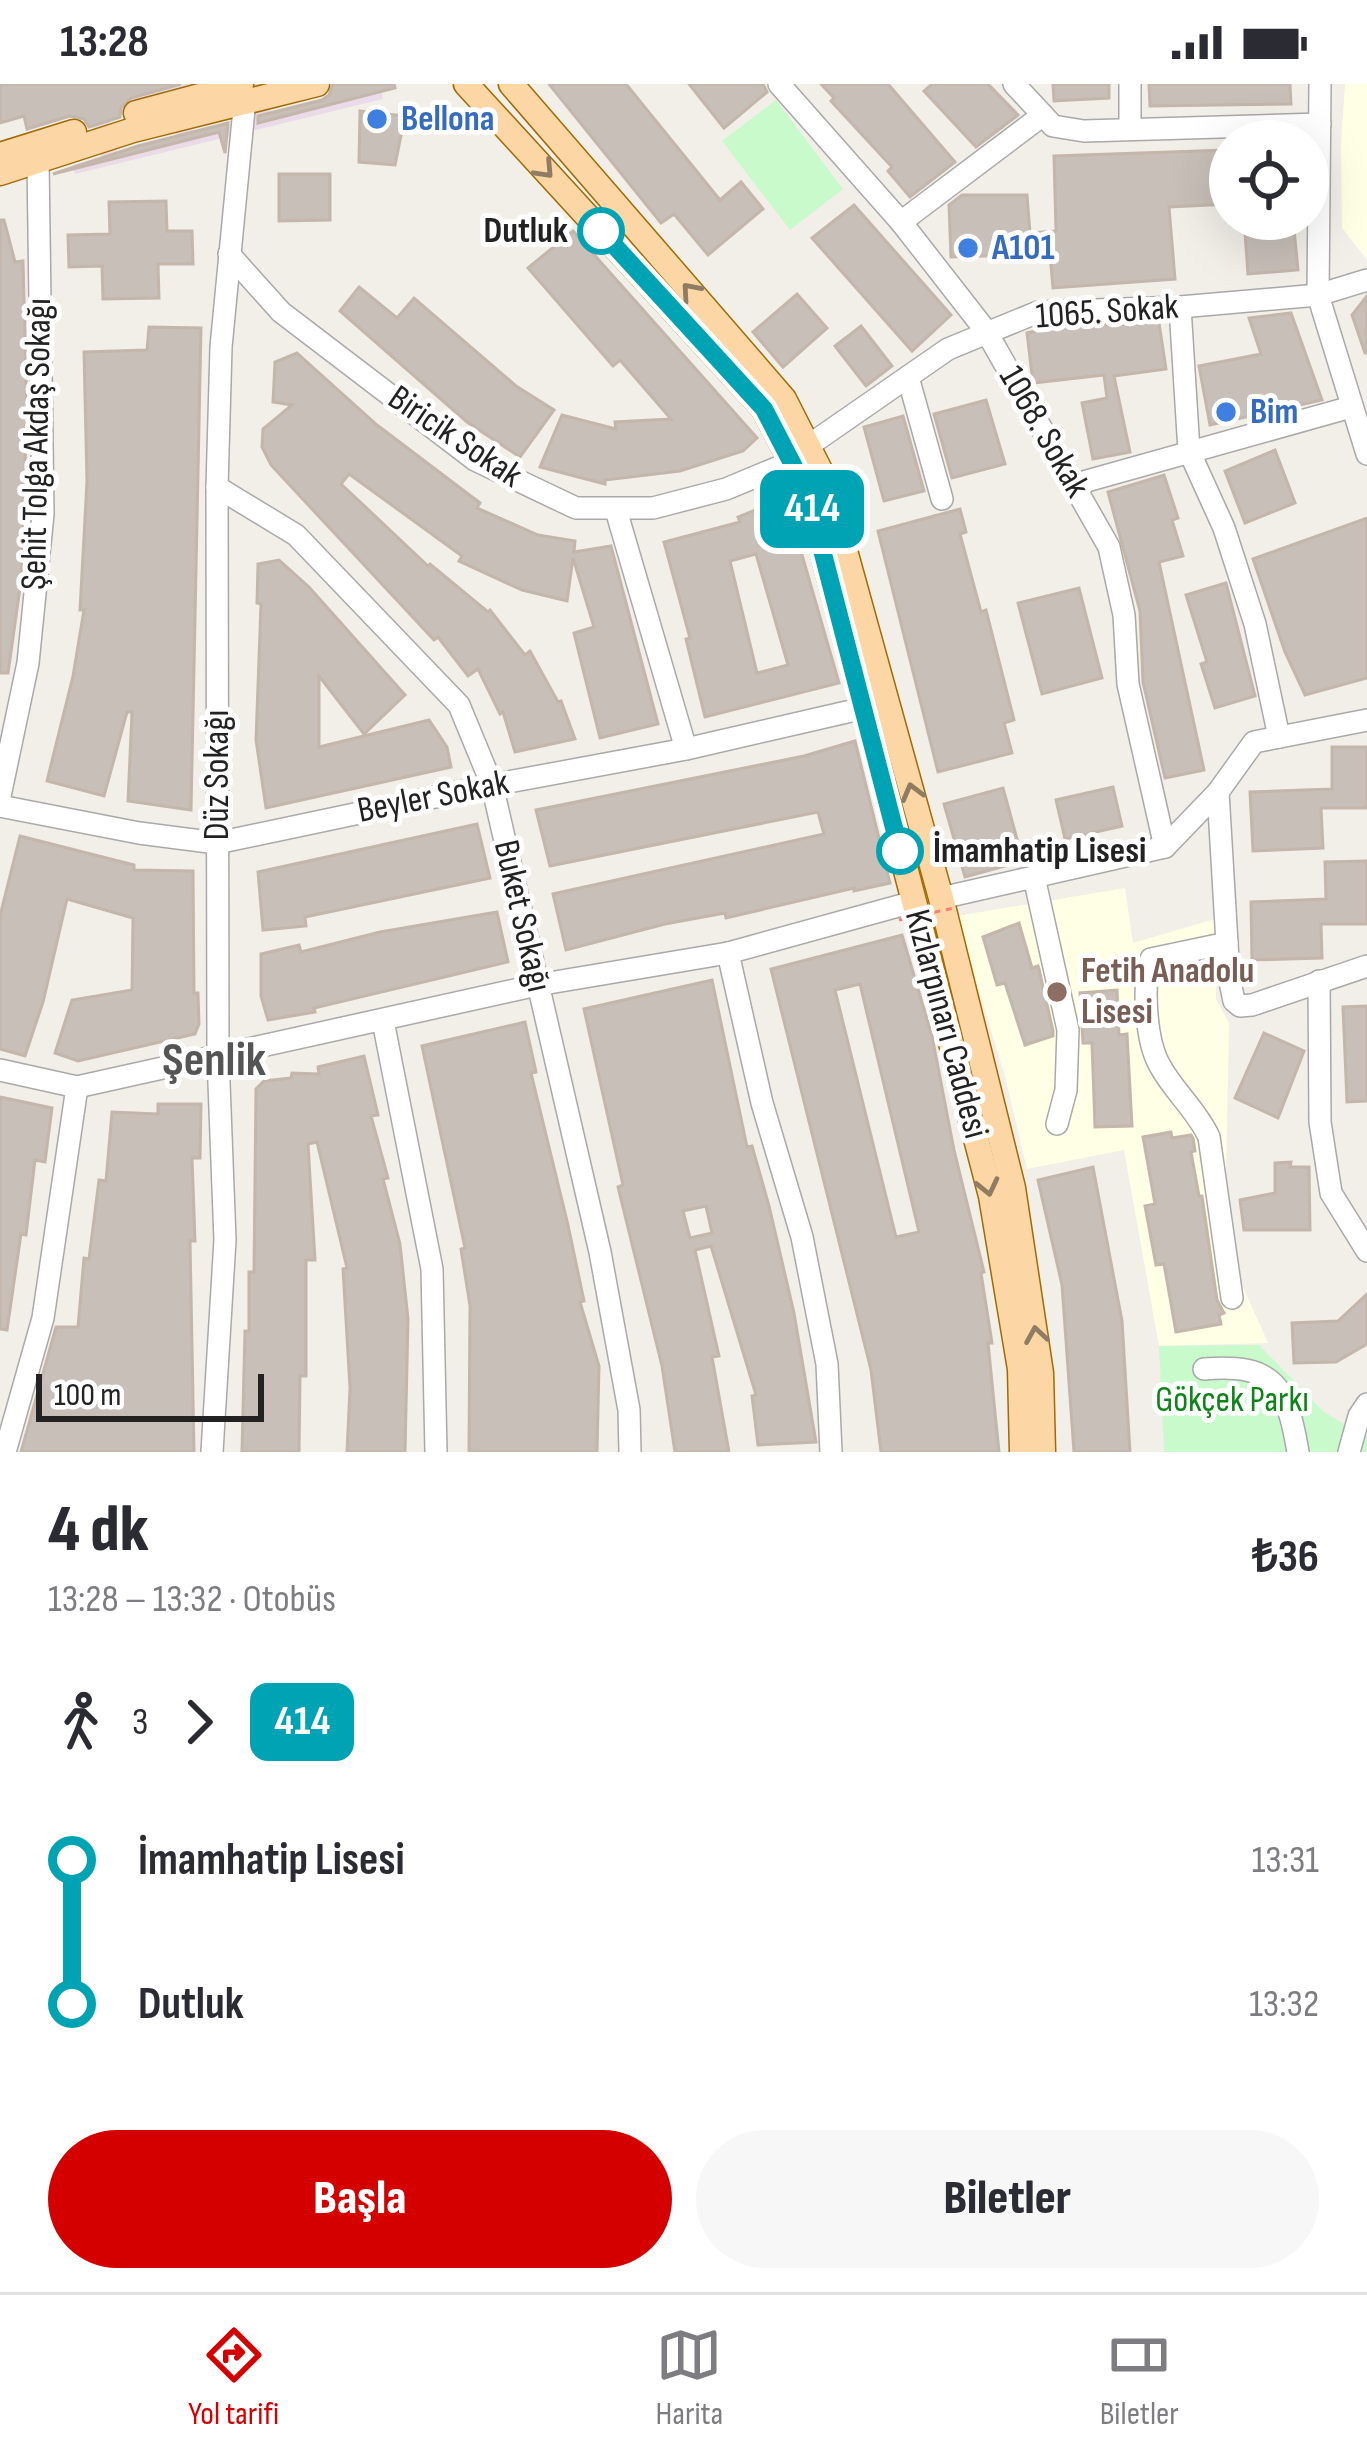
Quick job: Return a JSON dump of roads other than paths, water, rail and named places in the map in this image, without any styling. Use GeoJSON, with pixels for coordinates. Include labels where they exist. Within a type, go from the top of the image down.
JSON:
{"type":"FeatureCollection","features":[{"type":"Feature","properties":{"kind":"main road"},"geometry":{"type":"LineString","coordinates":[[0,154],[193,95],[317,84]]}},
{"type":"Feature","properties":{"kind":"main road","name":"Kızlarpınarı Caddesi"},"geometry":{"type":"LineString","coordinates":[[466,84],[826,482],[947,903],[1013,1188],[1041,1372],[1043,1452]]}},
{"type":"Feature","properties":{"kind":"main road","name":"Kızlarpınarı Caddesi"},"geometry":{"type":"LineString","coordinates":[[511,84],[784,399],[864,708],[906,911],[991,1196],[1020,1369],[1022,1452]]}},
{"type":"Feature","properties":{"kind":"main road"},"geometry":{"type":"LineString","coordinates":[[0,173],[244,92]]}},
{"type":"Feature","properties":{"kind":"street","name":"1068. Sokak"},"geometry":{"type":"LineString","coordinates":[[779,84],[901,222],[986,331],[1109,547],[1124,615],[1128,684],[1165,848]]}},
{"type":"Feature","properties":{"kind":"street"},"geometry":{"type":"LineString","coordinates":[[1014,84],[1053,126],[1209,127]]}},
{"type":"Feature","properties":{"kind":"street"},"geometry":{"type":"LineString","coordinates":[[1130,84],[1130,129]]}},
{"type":"Feature","properties":{"kind":"street"},"geometry":{"type":"LineString","coordinates":[[1319,120],[1320,84]]}},
{"type":"Feature","properties":{"kind":"street","name":"Düz Sokağı"},"geometry":{"type":"LineString","coordinates":[[212,1452],[225,1240],[217,843],[221,347],[245,129],[244,92]]}},
{"type":"Feature","properties":{"kind":"street"},"geometry":{"type":"LineString","coordinates":[[901,222],[1042,115]]}},
{"type":"Feature","properties":{"kind":"street","name":"Şehit Tolga Akdaş Sokağı"},"geometry":{"type":"LineString","coordinates":[[0,796],[28,663],[43,514],[38,160]]}},
{"type":"Feature","properties":{"kind":"street"},"geometry":{"type":"LineString","coordinates":[[1318,240],[1318,295],[1367,454]]}},
{"type":"Feature","properties":{"kind":"street","name":"Biricik Sokak"},"geometry":{"type":"LineString","coordinates":[[229,254],[281,312],[475,460],[576,508],[653,508],[726,489],[800,454]]}},
{"type":"Feature","properties":{"kind":"street","name":"1065. Sokak"},"geometry":{"type":"LineString","coordinates":[[800,454],[948,349],[1038,312],[1180,307],[1318,295],[1367,280]]}},
{"type":"Feature","properties":{"kind":"street"},"geometry":{"type":"LineString","coordinates":[[1180,307],[1189,451],[1224,528],[1255,624],[1279,737]]}},
{"type":"Feature","properties":{"kind":"street"},"geometry":{"type":"LineString","coordinates":[[908,377],[942,500]]}},
{"type":"Feature","properties":{"kind":"street"},"geometry":{"type":"LineString","coordinates":[[1076,484],[1351,407]]}},
{"type":"Feature","properties":{"kind":"street","name":"Buket Sokağı"},"geometry":{"type":"LineString","coordinates":[[218,487],[296,535],[459,705],[492,784],[600,1252],[628,1410],[630,1452]]}},
{"type":"Feature","properties":{"kind":"street"},"geometry":{"type":"LineString","coordinates":[[616,510],[686,749]]}},
{"type":"Feature","properties":{"kind":"street","name":"Beyler Sokak"},"geometry":{"type":"LineString","coordinates":[[0,806],[217,843],[492,784],[686,749],[864,708]]}},
{"type":"Feature","properties":{"kind":"street"},"geometry":{"type":"LineString","coordinates":[[947,903],[1034,877],[1165,848],[1218,792],[1254,742],[1367,720]]}},
{"type":"Feature","properties":{"kind":"street"},"geometry":{"type":"LineString","coordinates":[[1218,792],[1234,1001],[1240,1006],[1367,966]]}},
{"type":"Feature","properties":{"kind":"street"},"geometry":{"type":"LineString","coordinates":[[1034,877],[1068,1030],[1066,1090],[1057,1124]]}},
{"type":"Feature","properties":{"kind":"street"},"geometry":{"type":"LineString","coordinates":[[0,1070],[77,1087],[537,985],[728,953],[906,911]]}},
{"type":"Feature","properties":{"kind":"street"},"geometry":{"type":"LineString","coordinates":[[1227,943],[1151,958],[1146,972],[1147,1012],[1157,1062],[1198,1113],[1209,1137],[1232,1298]]}},
{"type":"Feature","properties":{"kind":"street"},"geometry":{"type":"LineString","coordinates":[[728,953],[762,1103],[802,1237],[827,1364],[831,1452]]}},
{"type":"Feature","properties":{"kind":"street"},"geometry":{"type":"LineString","coordinates":[[1319,981],[1320,1121],[1331,1193],[1367,1251]]}},
{"type":"Feature","properties":{"kind":"street"},"geometry":{"type":"LineString","coordinates":[[383,1021],[431,1269],[436,1452]]}},
{"type":"Feature","properties":{"kind":"street"},"geometry":{"type":"LineString","coordinates":[[5,1452],[43,1318],[77,1087]]}},
{"type":"Feature","properties":{"kind":"street"},"geometry":{"type":"LineString","coordinates":[[1204,1369],[1233,1366],[1276,1382],[1286,1399],[1298,1452]]}},
{"type":"Feature","properties":{"kind":"street"},"geometry":{"type":"LineString","coordinates":[[1349,1452],[1363,1410]]}},
{"type":"Feature","properties":{"kind":"place","name":"Bellona"},"geometry":{"type":"Point","coordinates":[377,119]}},
{"type":"Feature","properties":{"kind":"place","name":"Dutluk"},"geometry":{"type":"Point","coordinates":[601,231]}},
{"type":"Feature","properties":{"kind":"place","name":"A101"},"geometry":{"type":"Point","coordinates":[968,248]}},
{"type":"Feature","properties":{"kind":"place","name":"Bim"},"geometry":{"type":"Point","coordinates":[1226,412]}},
{"type":"Feature","properties":{"kind":"place","name":"İmamhatip Lisesi"},"geometry":{"type":"Point","coordinates":[900,851]}},
{"type":"Feature","properties":{"kind":"place","name":"Fetih Anadolu Lisesi"},"geometry":{"type":"Point","coordinates":[1057,992]}},
{"type":"Feature","properties":{"kind":"district","name":"Şenlik"},"geometry":{"type":"Point","coordinates":[214,1060]}},
{"type":"Feature","properties":{"kind":"park label","name":"Gökçek Parkı"},"geometry":{"type":"Point","coordinates":[1232,1400]}}]}
